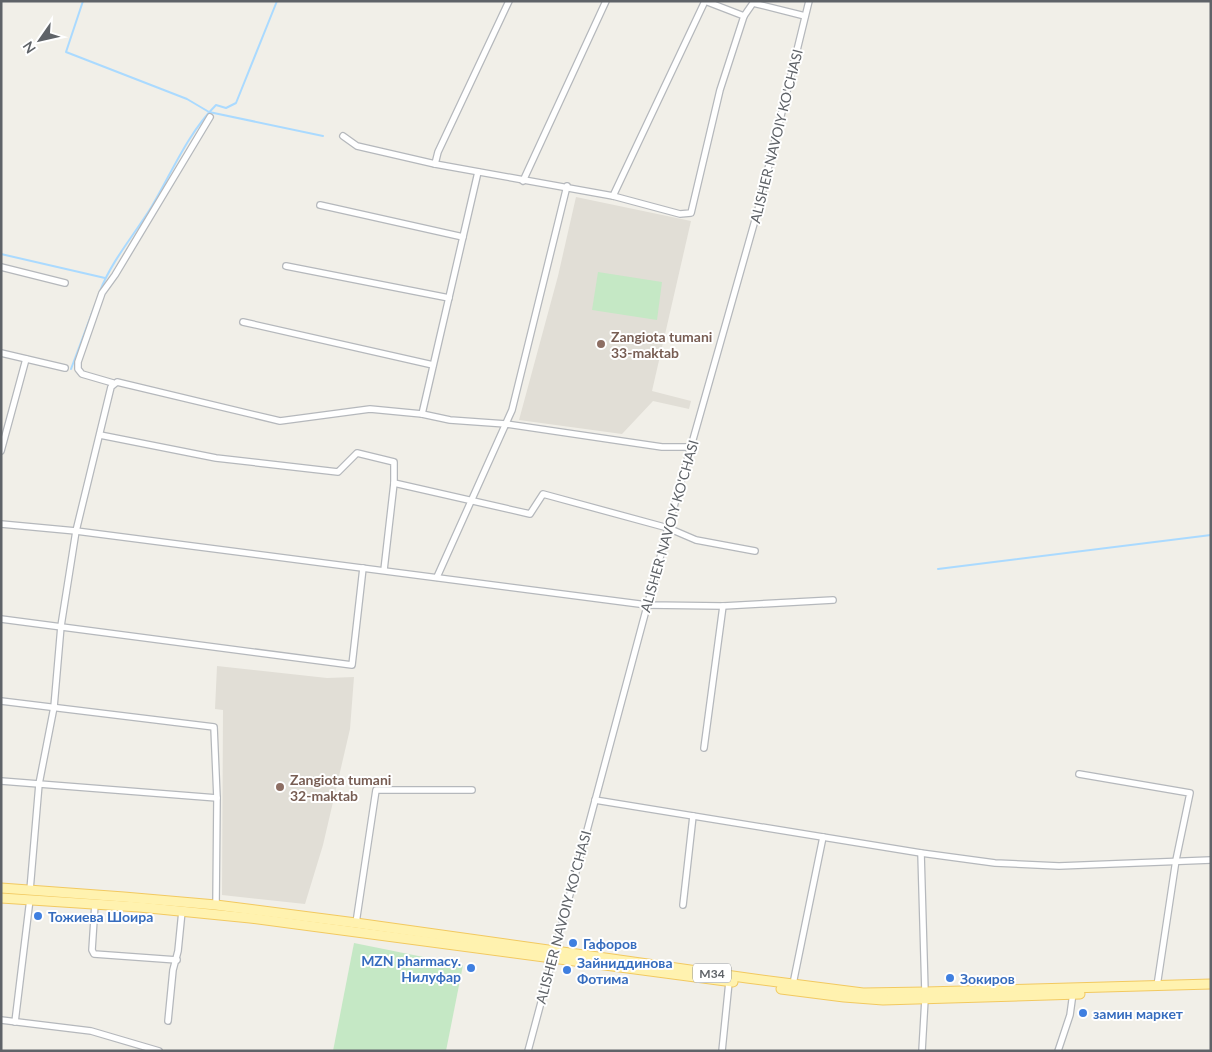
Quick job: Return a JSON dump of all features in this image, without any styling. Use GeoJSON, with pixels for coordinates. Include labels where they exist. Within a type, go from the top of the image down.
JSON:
{"type":"FeatureCollection","features":[{"type":"Feature","properties":{"kind":"main road","name":"M34"},"geometry":{"type":"LineString","coordinates":[[1,888],[95,904],[182,910],[793,984],[863,992],[925,996]]}},
{"type":"Feature","properties":{"kind":"main road","name":"M34"},"geometry":{"type":"LineString","coordinates":[[1,898],[30,894],[216,905],[356,923],[552,955],[844,998],[883,1000],[925,996],[1211,984]]}},
{"type":"Feature","properties":{"kind":"main road","name":"M34"},"geometry":{"type":"LineString","coordinates":[[1073,991],[1211,990]]}},
{"type":"Feature","properties":{"kind":"street"},"geometry":{"type":"LineString","coordinates":[[434,164],[509,1]]}},
{"type":"Feature","properties":{"kind":"street"},"geometry":{"type":"LineString","coordinates":[[523,181],[606,1]]}},
{"type":"Feature","properties":{"kind":"street"},"geometry":{"type":"LineString","coordinates":[[613,196],[705,1],[744,16]]}},
{"type":"Feature","properties":{"kind":"street","name":"ALISHER NAVOIY KO'CHASI"},"geometry":{"type":"LineString","coordinates":[[528,1051],[552,955],[668,528],[759,206],[809,1]]}},
{"type":"Feature","properties":{"kind":"street"},"geometry":{"type":"LineString","coordinates":[[343,136],[357,146],[434,164],[523,181],[567,186],[680,214],[691,213],[720,90],[744,16],[754,3],[805,16]]}},
{"type":"Feature","properties":{"kind":"street"},"geometry":{"type":"LineString","coordinates":[[210,117],[102,294],[78,362],[78,369],[82,374],[113,384],[117,382],[280,421],[370,410],[422,414],[450,420],[506,424],[662,447],[691,447]]}},
{"type":"Feature","properties":{"kind":"street"},"geometry":{"type":"LineString","coordinates":[[422,414],[478,172]]}},
{"type":"Feature","properties":{"kind":"street"},"geometry":{"type":"LineString","coordinates":[[437,577],[512,410],[567,186]]}},
{"type":"Feature","properties":{"kind":"street"},"geometry":{"type":"LineString","coordinates":[[320,206],[463,237]]}},
{"type":"Feature","properties":{"kind":"street"},"geometry":{"type":"LineString","coordinates":[[286,266],[449,298]]}},
{"type":"Feature","properties":{"kind":"street"},"geometry":{"type":"LineString","coordinates":[[1,267],[65,283]]}},
{"type":"Feature","properties":{"kind":"street"},"geometry":{"type":"LineString","coordinates":[[243,322],[434,365]]}},
{"type":"Feature","properties":{"kind":"street"},"geometry":{"type":"LineString","coordinates":[[1,353],[65,368]]}},
{"type":"Feature","properties":{"kind":"street"},"geometry":{"type":"LineString","coordinates":[[1,451],[26,359]]}},
{"type":"Feature","properties":{"kind":"street"},"geometry":{"type":"LineString","coordinates":[[15,1022],[30,894],[38,784],[54,707],[62,626],[76,530],[113,384]]}},
{"type":"Feature","properties":{"kind":"street"},"geometry":{"type":"LineString","coordinates":[[100,435],[216,458],[338,472],[357,453],[394,462],[394,483],[384,570]]}},
{"type":"Feature","properties":{"kind":"street"},"geometry":{"type":"LineString","coordinates":[[394,483],[530,514],[542,494],[668,528],[696,540],[755,551]]}},
{"type":"Feature","properties":{"kind":"street"},"geometry":{"type":"LineString","coordinates":[[1,524],[76,530],[647,605],[723,606],[833,600]]}},
{"type":"Feature","properties":{"kind":"street"},"geometry":{"type":"LineString","coordinates":[[1,619],[352,664],[363,568]]}},
{"type":"Feature","properties":{"kind":"street"},"geometry":{"type":"LineString","coordinates":[[704,748],[723,606]]}},
{"type":"Feature","properties":{"kind":"street"},"geometry":{"type":"LineString","coordinates":[[1,701],[214,727],[216,905]]}},
{"type":"Feature","properties":{"kind":"street"},"geometry":{"type":"LineString","coordinates":[[1079,774],[1190,793],[1176,860],[1157,986]]}},
{"type":"Feature","properties":{"kind":"street"},"geometry":{"type":"LineString","coordinates":[[1,781],[216,798]]}},
{"type":"Feature","properties":{"kind":"street"},"geometry":{"type":"LineString","coordinates":[[356,923],[376,790],[472,790]]}},
{"type":"Feature","properties":{"kind":"street"},"geometry":{"type":"LineString","coordinates":[[595,800],[921,853],[996,863],[1059,866],[1211,860]]}},
{"type":"Feature","properties":{"kind":"street"},"geometry":{"type":"LineString","coordinates":[[683,905],[693,816]]}},
{"type":"Feature","properties":{"kind":"street"},"geometry":{"type":"LineString","coordinates":[[793,984],[823,837]]}},
{"type":"Feature","properties":{"kind":"street"},"geometry":{"type":"LineString","coordinates":[[921,853],[925,996],[922,1051]]}},
{"type":"Feature","properties":{"kind":"street"},"geometry":{"type":"LineString","coordinates":[[95,904],[92,950],[94,954],[177,960]]}},
{"type":"Feature","properties":{"kind":"street"},"geometry":{"type":"LineString","coordinates":[[168,1021],[182,910]]}},
{"type":"Feature","properties":{"kind":"street"},"geometry":{"type":"LineString","coordinates":[[722,1051],[729,982]]}},
{"type":"Feature","properties":{"kind":"street"},"geometry":{"type":"LineString","coordinates":[[1058,1051],[1070,1015],[1073,991]]}},
{"type":"Feature","properties":{"kind":"street"},"geometry":{"type":"LineString","coordinates":[[1,1020],[91,1031],[159,1051]]}},
{"type":"Feature","properties":{"kind":"shaded area","name":"Zangiota tumani 33-maktab"},"geometry":{"type":"Polygon","coordinates":[[[576,197],[691,221],[652,391],[691,401],[689,409],[653,401],[622,434],[519,420],[558,276],[576,197]]]}},
{"type":"Feature","properties":{"kind":"shaded area","name":"Zangiota tumani 32-maktab"},"geometry":{"type":"Polygon","coordinates":[[[217,666],[327,678],[354,677],[350,729],[323,845],[305,904],[222,895],[223,710],[215,709],[217,666]]]}},
{"type":"Feature","properties":{"kind":"green space"},"geometry":{"type":"Polygon","coordinates":[[[598,272],[662,282],[657,320],[592,310],[598,272]]]}},
{"type":"Feature","properties":{"kind":"green space"},"geometry":{"type":"Polygon","coordinates":[[[354,943],[463,965],[446,1051],[333,1051],[354,943]]]}},
{"type":"Feature","properties":{"kind":"waterway"},"geometry":{"type":"LineString","coordinates":[[83,1],[66,52],[187,99],[209,112],[323,136]]}},
{"type":"Feature","properties":{"kind":"waterway"},"geometry":{"type":"LineString","coordinates":[[100,291],[124,247],[152,206],[197,128],[216,105],[226,108],[236,103],[277,1]]}},
{"type":"Feature","properties":{"kind":"waterway"},"geometry":{"type":"LineString","coordinates":[[1,254],[105,278]]}},
{"type":"Feature","properties":{"kind":"waterway"},"geometry":{"type":"LineString","coordinates":[[71,369],[95,305]]}},
{"type":"Feature","properties":{"kind":"waterway"},"geometry":{"type":"LineString","coordinates":[[938,569],[1211,535]]}},
{"type":"Feature","properties":{"kind":"place","name":"Zangiota tumani 33-maktab"},"geometry":{"type":"Point","coordinates":[601,344]}},
{"type":"Feature","properties":{"kind":"place","name":"Zangiota tumani 32-maktab"},"geometry":{"type":"Point","coordinates":[280,787]}},
{"type":"Feature","properties":{"kind":"place","name":"Тожиева Шоира"},"geometry":{"type":"Point","coordinates":[38,916]}},
{"type":"Feature","properties":{"kind":"place","name":"Гафоров"},"geometry":{"type":"Point","coordinates":[573,943]}},
{"type":"Feature","properties":{"kind":"place","name":"MZN pharmacy. Нилуфар"},"geometry":{"type":"Point","coordinates":[471,968]}},
{"type":"Feature","properties":{"kind":"place","name":"Зайниддинова Фотима"},"geometry":{"type":"Point","coordinates":[567,970]}},
{"type":"Feature","properties":{"kind":"place","name":"Зокиров"},"geometry":{"type":"Point","coordinates":[950,978]}},
{"type":"Feature","properties":{"kind":"place","name":"замин маркет"},"geometry":{"type":"Point","coordinates":[1083,1013]}}]}
